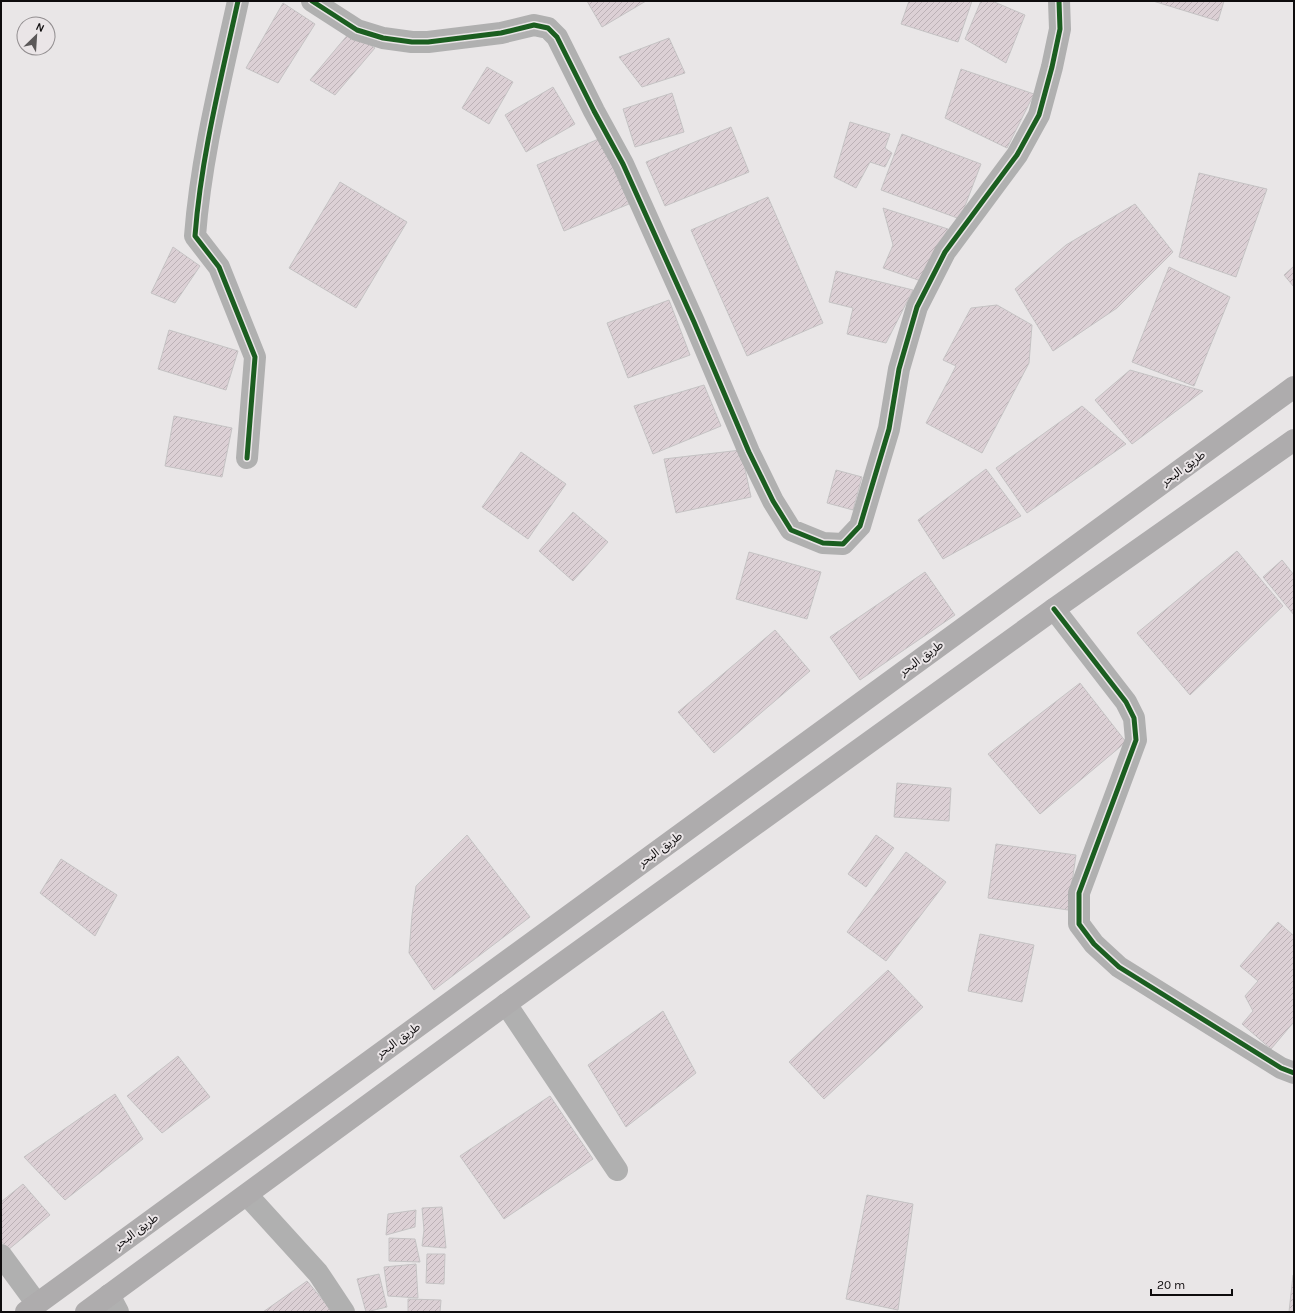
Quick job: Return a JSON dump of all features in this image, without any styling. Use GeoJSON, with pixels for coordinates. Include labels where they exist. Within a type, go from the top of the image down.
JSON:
{"type":"FeatureCollection","features":[{"type":"Feature","properties":{"kind":"highway","name":"طريق البحر"},"geometry":{"type":"LineString","coordinates":[[32,1308],[1294,387]]}},
{"type":"Feature","properties":{"kind":"highway"},"geometry":{"type":"LineString","coordinates":[[86,1312],[114,1303],[247,1195],[506,1004],[1054,609],[1294,440]]}},
{"type":"Feature","properties":{"kind":"street"},"geometry":{"type":"LineString","coordinates":[[238,1],[211,125],[198,203],[195,236],[219,267],[255,356],[247,458]]}},
{"type":"Feature","properties":{"kind":"street"},"geometry":{"type":"LineString","coordinates":[[312,1],[357,30],[383,38],[412,42],[428,42],[501,33],[534,25],[548,28],[557,37],[594,111],[623,164],[694,322],[749,452],[773,501],[791,530],[823,543],[843,544],[860,526],[888,429],[899,369],[917,307],[945,252],[1017,155],[1039,115],[1060,29],[1060,1]]}},
{"type":"Feature","properties":{"kind":"street"},"geometry":{"type":"LineString","coordinates":[[1054,609],[1126,702],[1134,718],[1136,740],[1079,892],[1079,924],[1094,944],[1119,967],[1281,1068],[1294,1073]]}},
{"type":"Feature","properties":{"kind":"street"},"geometry":{"type":"LineString","coordinates":[[506,1004],[617,1170]]}},
{"type":"Feature","properties":{"kind":"street"},"geometry":{"type":"LineString","coordinates":[[247,1195],[318,1274],[344,1312]]}},
{"type":"Feature","properties":{"kind":"street"},"geometry":{"type":"LineString","coordinates":[[1,1255],[32,1308]]}},
{"type":"Feature","properties":{"kind":"building"},"geometry":{"type":"Polygon","coordinates":[[[587,1],[646,1],[602,27],[587,1]]]}},
{"type":"Feature","properties":{"kind":"building"},"geometry":{"type":"Polygon","coordinates":[[[909,1],[972,1],[958,42],[901,24],[909,1]]]}},
{"type":"Feature","properties":{"kind":"building"},"geometry":{"type":"Polygon","coordinates":[[[981,1],[992,1],[1025,15],[1006,63],[965,39],[981,1]]]}},
{"type":"Feature","properties":{"kind":"building"},"geometry":{"type":"Polygon","coordinates":[[[1153,1],[1224,1],[1218,21],[1153,1]]]}},
{"type":"Feature","properties":{"kind":"building"},"geometry":{"type":"Polygon","coordinates":[[[283,3],[315,24],[278,83],[246,68],[283,3]]]}},
{"type":"Feature","properties":{"kind":"building"},"geometry":{"type":"Polygon","coordinates":[[[350,32],[375,48],[335,95],[310,80],[350,32]]]}},
{"type":"Feature","properties":{"kind":"building"},"geometry":{"type":"Polygon","coordinates":[[[669,38],[685,73],[642,87],[619,57],[669,38]]]}},
{"type":"Feature","properties":{"kind":"building"},"geometry":{"type":"Polygon","coordinates":[[[487,67],[513,82],[489,124],[462,108],[487,67]]]}},
{"type":"Feature","properties":{"kind":"building"},"geometry":{"type":"Polygon","coordinates":[[[961,69],[1034,94],[1007,148],[945,118],[961,69]]]}},
{"type":"Feature","properties":{"kind":"building"},"geometry":{"type":"Polygon","coordinates":[[[553,87],[575,124],[526,152],[505,115],[553,87]]]}},
{"type":"Feature","properties":{"kind":"building"},"geometry":{"type":"Polygon","coordinates":[[[672,93],[684,132],[635,147],[623,109],[672,93]]]}},
{"type":"Feature","properties":{"kind":"building"},"geometry":{"type":"Polygon","coordinates":[[[850,122],[890,134],[885,148],[892,153],[885,167],[870,162],[856,188],[834,177],[850,122]]]}},
{"type":"Feature","properties":{"kind":"building"},"geometry":{"type":"Polygon","coordinates":[[[731,127],[749,172],[665,206],[646,162],[731,127]]]}},
{"type":"Feature","properties":{"kind":"building"},"geometry":{"type":"Polygon","coordinates":[[[902,134],[981,164],[960,219],[881,190],[902,134]]]}},
{"type":"Feature","properties":{"kind":"building"},"geometry":{"type":"Polygon","coordinates":[[[601,138],[629,204],[564,231],[537,165],[601,138]]]}},
{"type":"Feature","properties":{"kind":"building"},"geometry":{"type":"Polygon","coordinates":[[[1199,173],[1267,189],[1236,277],[1179,257],[1199,173]]]}},
{"type":"Feature","properties":{"kind":"building"},"geometry":{"type":"Polygon","coordinates":[[[340,182],[407,222],[356,308],[289,268],[340,182]]]}},
{"type":"Feature","properties":{"kind":"building"},"geometry":{"type":"Polygon","coordinates":[[[768,197],[823,323],[747,356],[691,230],[768,197]]]}},
{"type":"Feature","properties":{"kind":"building"},"geometry":{"type":"Polygon","coordinates":[[[1135,204],[1173,252],[1117,308],[1053,351],[1015,289],[1066,245],[1135,204]]]}},
{"type":"Feature","properties":{"kind":"building"},"geometry":{"type":"Polygon","coordinates":[[[883,208],[948,229],[921,281],[883,268],[893,245],[883,208]]]}},
{"type":"Feature","properties":{"kind":"building"},"geometry":{"type":"Polygon","coordinates":[[[173,247],[200,266],[175,303],[151,293],[173,247]]]}},
{"type":"Feature","properties":{"kind":"building"},"geometry":{"type":"Polygon","coordinates":[[[1294,266],[1294,287],[1284,275],[1294,266]]]}},
{"type":"Feature","properties":{"kind":"building"},"geometry":{"type":"Polygon","coordinates":[[[1169,267],[1230,297],[1194,386],[1132,362],[1169,267]]]}},
{"type":"Feature","properties":{"kind":"building"},"geometry":{"type":"Polygon","coordinates":[[[836,271],[913,290],[886,343],[847,334],[853,308],[829,302],[836,271]]]}},
{"type":"Feature","properties":{"kind":"building"},"geometry":{"type":"Polygon","coordinates":[[[669,300],[690,355],[628,378],[607,323],[669,300]]]}},
{"type":"Feature","properties":{"kind":"building"},"geometry":{"type":"Polygon","coordinates":[[[997,305],[1032,325],[1029,363],[982,453],[926,423],[956,366],[943,360],[971,308],[997,305]]]}},
{"type":"Feature","properties":{"kind":"building"},"geometry":{"type":"Polygon","coordinates":[[[169,330],[238,351],[226,390],[158,369],[169,330]]]}},
{"type":"Feature","properties":{"kind":"building"},"geometry":{"type":"Polygon","coordinates":[[[1130,370],[1203,391],[1132,444],[1095,400],[1130,370]]]}},
{"type":"Feature","properties":{"kind":"building"},"geometry":{"type":"Polygon","coordinates":[[[704,385],[721,426],[653,454],[634,406],[704,385]]]}},
{"type":"Feature","properties":{"kind":"building"},"geometry":{"type":"Polygon","coordinates":[[[1082,406],[1126,444],[1027,513],[996,468],[1082,406]]]}},
{"type":"Feature","properties":{"kind":"building"},"geometry":{"type":"Polygon","coordinates":[[[174,416],[232,428],[222,477],[165,466],[174,416]]]}},
{"type":"Feature","properties":{"kind":"building"},"geometry":{"type":"Polygon","coordinates":[[[741,450],[751,497],[676,513],[664,459],[741,450]]]}},
{"type":"Feature","properties":{"kind":"building"},"geometry":{"type":"Polygon","coordinates":[[[521,452],[566,484],[528,539],[482,507],[521,452]]]}},
{"type":"Feature","properties":{"kind":"building"},"geometry":{"type":"Polygon","coordinates":[[[986,469],[1021,516],[943,559],[918,520],[986,469]]]}},
{"type":"Feature","properties":{"kind":"building"},"geometry":{"type":"Polygon","coordinates":[[[836,470],[862,477],[853,510],[827,503],[836,470]]]}},
{"type":"Feature","properties":{"kind":"building"},"geometry":{"type":"Polygon","coordinates":[[[573,512],[608,542],[573,581],[539,551],[573,512]]]}},
{"type":"Feature","properties":{"kind":"building"},"geometry":{"type":"Polygon","coordinates":[[[1237,551],[1283,606],[1190,695],[1137,633],[1237,551]]]}},
{"type":"Feature","properties":{"kind":"building"},"geometry":{"type":"Polygon","coordinates":[[[749,552],[821,572],[807,619],[736,599],[749,552]]]}},
{"type":"Feature","properties":{"kind":"building"},"geometry":{"type":"Polygon","coordinates":[[[1282,560],[1294,575],[1294,615],[1263,577],[1282,560]]]}},
{"type":"Feature","properties":{"kind":"building"},"geometry":{"type":"Polygon","coordinates":[[[925,572],[955,615],[860,680],[830,637],[925,572]]]}},
{"type":"Feature","properties":{"kind":"building"},"geometry":{"type":"Polygon","coordinates":[[[775,630],[810,671],[714,753],[678,712],[775,630]]]}},
{"type":"Feature","properties":{"kind":"building"},"geometry":{"type":"Polygon","coordinates":[[[1080,683],[1126,742],[1040,814],[988,754],[1080,683]]]}},
{"type":"Feature","properties":{"kind":"building"},"geometry":{"type":"Polygon","coordinates":[[[897,783],[951,788],[949,821],[894,817],[897,783]]]}},
{"type":"Feature","properties":{"kind":"building"},"geometry":{"type":"Polygon","coordinates":[[[467,835],[530,917],[434,990],[409,953],[416,886],[467,835]]]}},
{"type":"Feature","properties":{"kind":"building"},"geometry":{"type":"Polygon","coordinates":[[[876,835],[894,848],[866,887],[848,874],[876,835]]]}},
{"type":"Feature","properties":{"kind":"building"},"geometry":{"type":"Polygon","coordinates":[[[996,844],[1076,855],[1068,910],[988,898],[996,844]]]}},
{"type":"Feature","properties":{"kind":"building"},"geometry":{"type":"Polygon","coordinates":[[[906,852],[946,882],[886,961],[847,932],[906,852]]]}},
{"type":"Feature","properties":{"kind":"building"},"geometry":{"type":"Polygon","coordinates":[[[61,859],[117,895],[95,936],[40,893],[61,859]]]}},
{"type":"Feature","properties":{"kind":"building"},"geometry":{"type":"Polygon","coordinates":[[[1278,922],[1294,936],[1294,1024],[1293,1023],[1271,1049],[1242,1024],[1253,1011],[1245,996],[1258,981],[1240,966],[1278,922]]]}},
{"type":"Feature","properties":{"kind":"building"},"geometry":{"type":"Polygon","coordinates":[[[980,934],[1034,945],[1022,1002],[968,991],[980,934]]]}},
{"type":"Feature","properties":{"kind":"building"},"geometry":{"type":"Polygon","coordinates":[[[888,970],[923,1007],[824,1099],[789,1062],[888,970]]]}},
{"type":"Feature","properties":{"kind":"building"},"geometry":{"type":"Polygon","coordinates":[[[663,1011],[696,1073],[626,1127],[588,1065],[663,1011]]]}},
{"type":"Feature","properties":{"kind":"building"},"geometry":{"type":"Polygon","coordinates":[[[178,1056],[210,1097],[162,1133],[127,1096],[178,1056]]]}},
{"type":"Feature","properties":{"kind":"building"},"geometry":{"type":"Polygon","coordinates":[[[115,1094],[143,1139],[65,1200],[24,1157],[115,1094]]]}},
{"type":"Feature","properties":{"kind":"building"},"geometry":{"type":"Polygon","coordinates":[[[550,1096],[593,1159],[504,1219],[460,1156],[550,1096]]]}},
{"type":"Feature","properties":{"kind":"building"},"geometry":{"type":"Polygon","coordinates":[[[23,1184],[50,1215],[8,1250],[1,1241],[1,1202],[23,1184]]]}},
{"type":"Feature","properties":{"kind":"building"},"geometry":{"type":"Polygon","coordinates":[[[867,1195],[913,1204],[898,1310],[846,1299],[867,1195]]]}},
{"type":"Feature","properties":{"kind":"building"},"geometry":{"type":"Polygon","coordinates":[[[442,1207],[446,1248],[422,1246],[424,1230],[422,1208],[442,1207]]]}},
{"type":"Feature","properties":{"kind":"building"},"geometry":{"type":"Polygon","coordinates":[[[416,1210],[415,1227],[386,1235],[388,1214],[416,1210]]]}},
{"type":"Feature","properties":{"kind":"building"},"geometry":{"type":"Polygon","coordinates":[[[389,1238],[415,1239],[420,1262],[389,1261],[389,1238]]]}},
{"type":"Feature","properties":{"kind":"building"},"geometry":{"type":"Polygon","coordinates":[[[427,1254],[445,1254],[444,1284],[426,1283],[427,1254]]]}},
{"type":"Feature","properties":{"kind":"building"},"geometry":{"type":"Polygon","coordinates":[[[416,1264],[418,1298],[388,1296],[384,1267],[416,1264]]]}},
{"type":"Feature","properties":{"kind":"building"},"geometry":{"type":"Polygon","coordinates":[[[379,1274],[387,1307],[366,1312],[357,1279],[379,1274]]]}},
{"type":"Feature","properties":{"kind":"building"},"geometry":{"type":"Polygon","coordinates":[[[1293,1275],[1294,1312],[1289,1312],[1293,1275]]]}},
{"type":"Feature","properties":{"kind":"building"},"geometry":{"type":"Polygon","coordinates":[[[307,1281],[333,1312],[263,1312],[307,1281]]]}},
{"type":"Feature","properties":{"kind":"building"},"geometry":{"type":"Polygon","coordinates":[[[408,1299],[441,1300],[440,1312],[408,1312],[408,1299]]]}},
{"type":"Feature","properties":{"kind":"cycle path"},"geometry":{"type":"LineString","coordinates":[[238,1],[207,147],[195,236],[219,267],[255,357],[247,458]]}},
{"type":"Feature","properties":{"kind":"cycle path"},"geometry":{"type":"LineString","coordinates":[[312,1],[357,30],[383,38],[412,42],[428,42],[501,33],[534,25],[548,28],[557,37],[594,111],[623,164],[694,322],[749,452],[773,501],[791,530],[823,543],[843,544],[860,526],[889,429],[899,369],[917,307],[945,252],[1017,155],[1039,115],[1052,67],[1060,29],[1059,1]]}},
{"type":"Feature","properties":{"kind":"cycle path"},"geometry":{"type":"LineString","coordinates":[[1054,609],[1126,702],[1134,718],[1136,740],[1079,893],[1079,924],[1094,944],[1119,967],[1281,1068],[1294,1073]]}}]}
